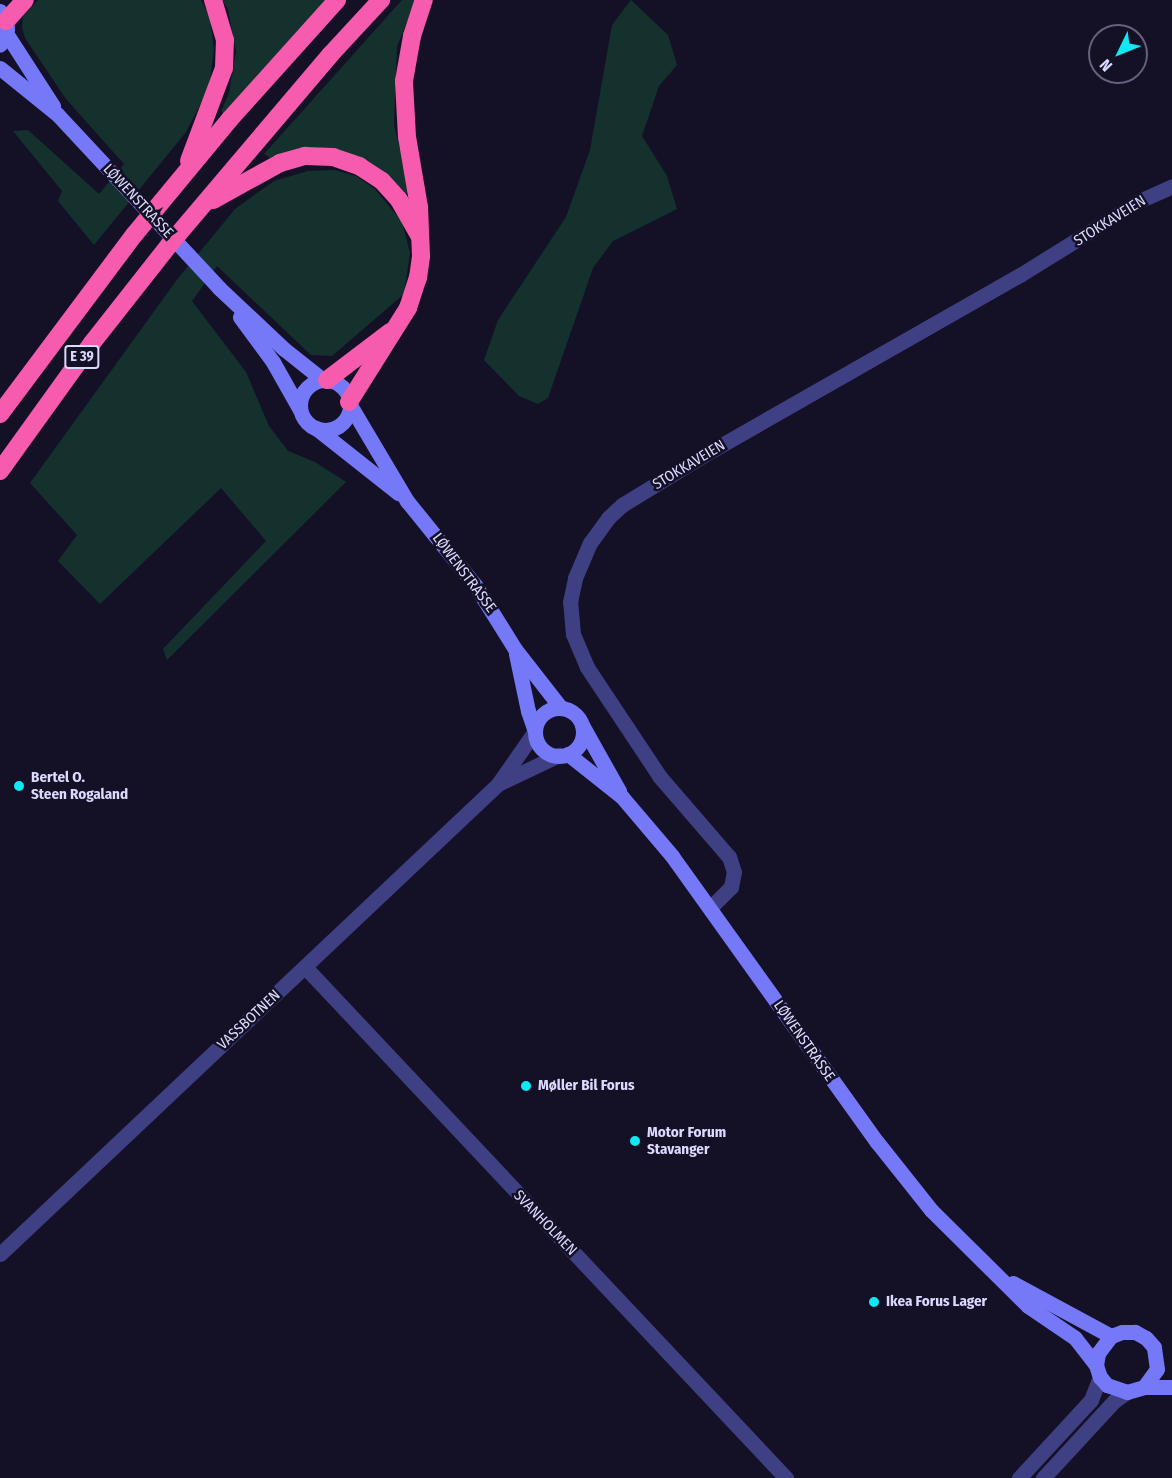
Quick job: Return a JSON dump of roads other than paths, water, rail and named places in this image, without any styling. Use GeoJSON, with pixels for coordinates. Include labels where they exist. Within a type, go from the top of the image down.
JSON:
{"type":"FeatureCollection","features":[{"type":"Feature","properties":{"kind":"highway"},"geometry":{"type":"LineString","coordinates":[[3,27],[25,0]]}},
{"type":"Feature","properties":{"kind":"highway","name":"E 39"},"geometry":{"type":"LineString","coordinates":[[183,176],[224,68],[225,40],[213,0]]}},
{"type":"Feature","properties":{"kind":"highway","name":"E 39"},"geometry":{"type":"LineString","coordinates":[[0,414],[102,276],[183,176],[337,0]]}},
{"type":"Feature","properties":{"kind":"highway","name":"E 39"},"geometry":{"type":"LineString","coordinates":[[0,471],[92,344],[198,209],[331,54],[381,0]]}},
{"type":"Feature","properties":{"kind":"highway","name":"E 39"},"geometry":{"type":"LineString","coordinates":[[350,403],[379,357],[415,291],[420,267],[419,207],[407,137],[404,81],[412,36],[424,0]]}},
{"type":"Feature","properties":{"kind":"highway","name":"E 39"},"geometry":{"type":"LineString","coordinates":[[198,209],[280,163],[305,156],[333,157],[359,166],[382,181],[399,200],[420,237]]}},
{"type":"Feature","properties":{"kind":"highway","name":"E 39"},"geometry":{"type":"LineString","coordinates":[[325,380],[392,330]]}},
{"type":"Feature","properties":{"kind":"main road","name":"LØWENSTRASSE"},"geometry":{"type":"LineString","coordinates":[[3,27],[57,114]]}},
{"type":"Feature","properties":{"kind":"main road","name":"LØWENSTRASSE"},"geometry":{"type":"LineString","coordinates":[[0,68],[57,114],[215,283],[284,349],[325,380]]}},
{"type":"Feature","properties":{"kind":"main road","name":"LØWENSTRASSE"},"geometry":{"type":"LineString","coordinates":[[215,283],[273,362],[301,410]]}},
{"type":"Feature","properties":{"kind":"main road"},"geometry":{"type":"LineString","coordinates":[[325,380],[344,389],[350,403],[345,420],[339,425],[324,429],[316,428],[306,421],[301,410],[305,390],[325,380]]}},
{"type":"Feature","properties":{"kind":"main road","name":"LØWENSTRASSE"},"geometry":{"type":"LineString","coordinates":[[350,403],[407,501],[475,585],[515,649],[561,708]]}},
{"type":"Feature","properties":{"kind":"main road","name":"LØWENSTRASSE"},"geometry":{"type":"LineString","coordinates":[[316,428],[407,501]]}},
{"type":"Feature","properties":{"kind":"main road","name":"LØWENSTRASSE"},"geometry":{"type":"LineString","coordinates":[[515,649],[528,711],[535,730]]}},
{"type":"Feature","properties":{"kind":"main road"},"geometry":{"type":"LineString","coordinates":[[561,708],[570,710],[582,725],[580,742],[563,755],[552,754],[540,745],[535,730],[543,714],[561,708]]}},
{"type":"Feature","properties":{"kind":"main road","name":"LØWENSTRASSE"},"geometry":{"type":"LineString","coordinates":[[582,725],[622,797],[672,856],[904,1178],[931,1209],[1028,1306],[1075,1338],[1098,1371]]}},
{"type":"Feature","properties":{"kind":"main road","name":"LØWENSTRASSE"},"geometry":{"type":"LineString","coordinates":[[563,755],[622,797]]}},
{"type":"Feature","properties":{"kind":"main road","name":"LØWENSTRASSE"},"geometry":{"type":"LineString","coordinates":[[997,1275],[1111,1336]]}},
{"type":"Feature","properties":{"kind":"main road"},"geometry":{"type":"LineString","coordinates":[[1172,1369],[1157,1358],[1150,1343],[1135,1332],[1122,1332],[1111,1336],[1098,1353],[1098,1371],[1107,1385],[1127,1392],[1144,1387],[1172,1387]]}},
{"type":"Feature","properties":{"kind":"main road"},"geometry":{"type":"LineString","coordinates":[[1144,1387],[1156,1369],[1157,1358]]}},
{"type":"Feature","properties":{"kind":"street","name":"STOKKAVEIEN"},"geometry":{"type":"LineString","coordinates":[[710,908],[730,887],[734,872],[729,857],[660,777],[587,667],[573,634],[569,616],[575,579],[593,537],[622,505],[704,455],[1020,275],[1139,201],[1172,186]]}},
{"type":"Feature","properties":{"kind":"street","name":"VASSBOTNEN"},"geometry":{"type":"LineString","coordinates":[[0,1254],[498,784],[535,730]]}},
{"type":"Feature","properties":{"kind":"street","name":"VASSBOTNEN"},"geometry":{"type":"LineString","coordinates":[[498,784],[563,755]]}},
{"type":"Feature","properties":{"kind":"street","name":"SVANHOLMEN"},"geometry":{"type":"LineString","coordinates":[[305,967],[786,1478]]}},
{"type":"Feature","properties":{"kind":"street"},"geometry":{"type":"LineString","coordinates":[[1019,1478],[1091,1400],[1098,1371]]}},
{"type":"Feature","properties":{"kind":"street"},"geometry":{"type":"LineString","coordinates":[[1043,1478],[1114,1401],[1127,1392]]}},
{"type":"Feature","properties":{"kind":"place","name":"Bertel O. Steen Rogaland"},"geometry":{"type":"Point","coordinates":[19,786]}},
{"type":"Feature","properties":{"kind":"place","name":"Møller Bil Forus"},"geometry":{"type":"Point","coordinates":[526,1086]}},
{"type":"Feature","properties":{"kind":"place","name":"Motor Forum Stavanger"},"geometry":{"type":"Point","coordinates":[635,1141]}},
{"type":"Feature","properties":{"kind":"place","name":"Ikea Forus Lager"},"geometry":{"type":"Point","coordinates":[874,1302]}}]}
